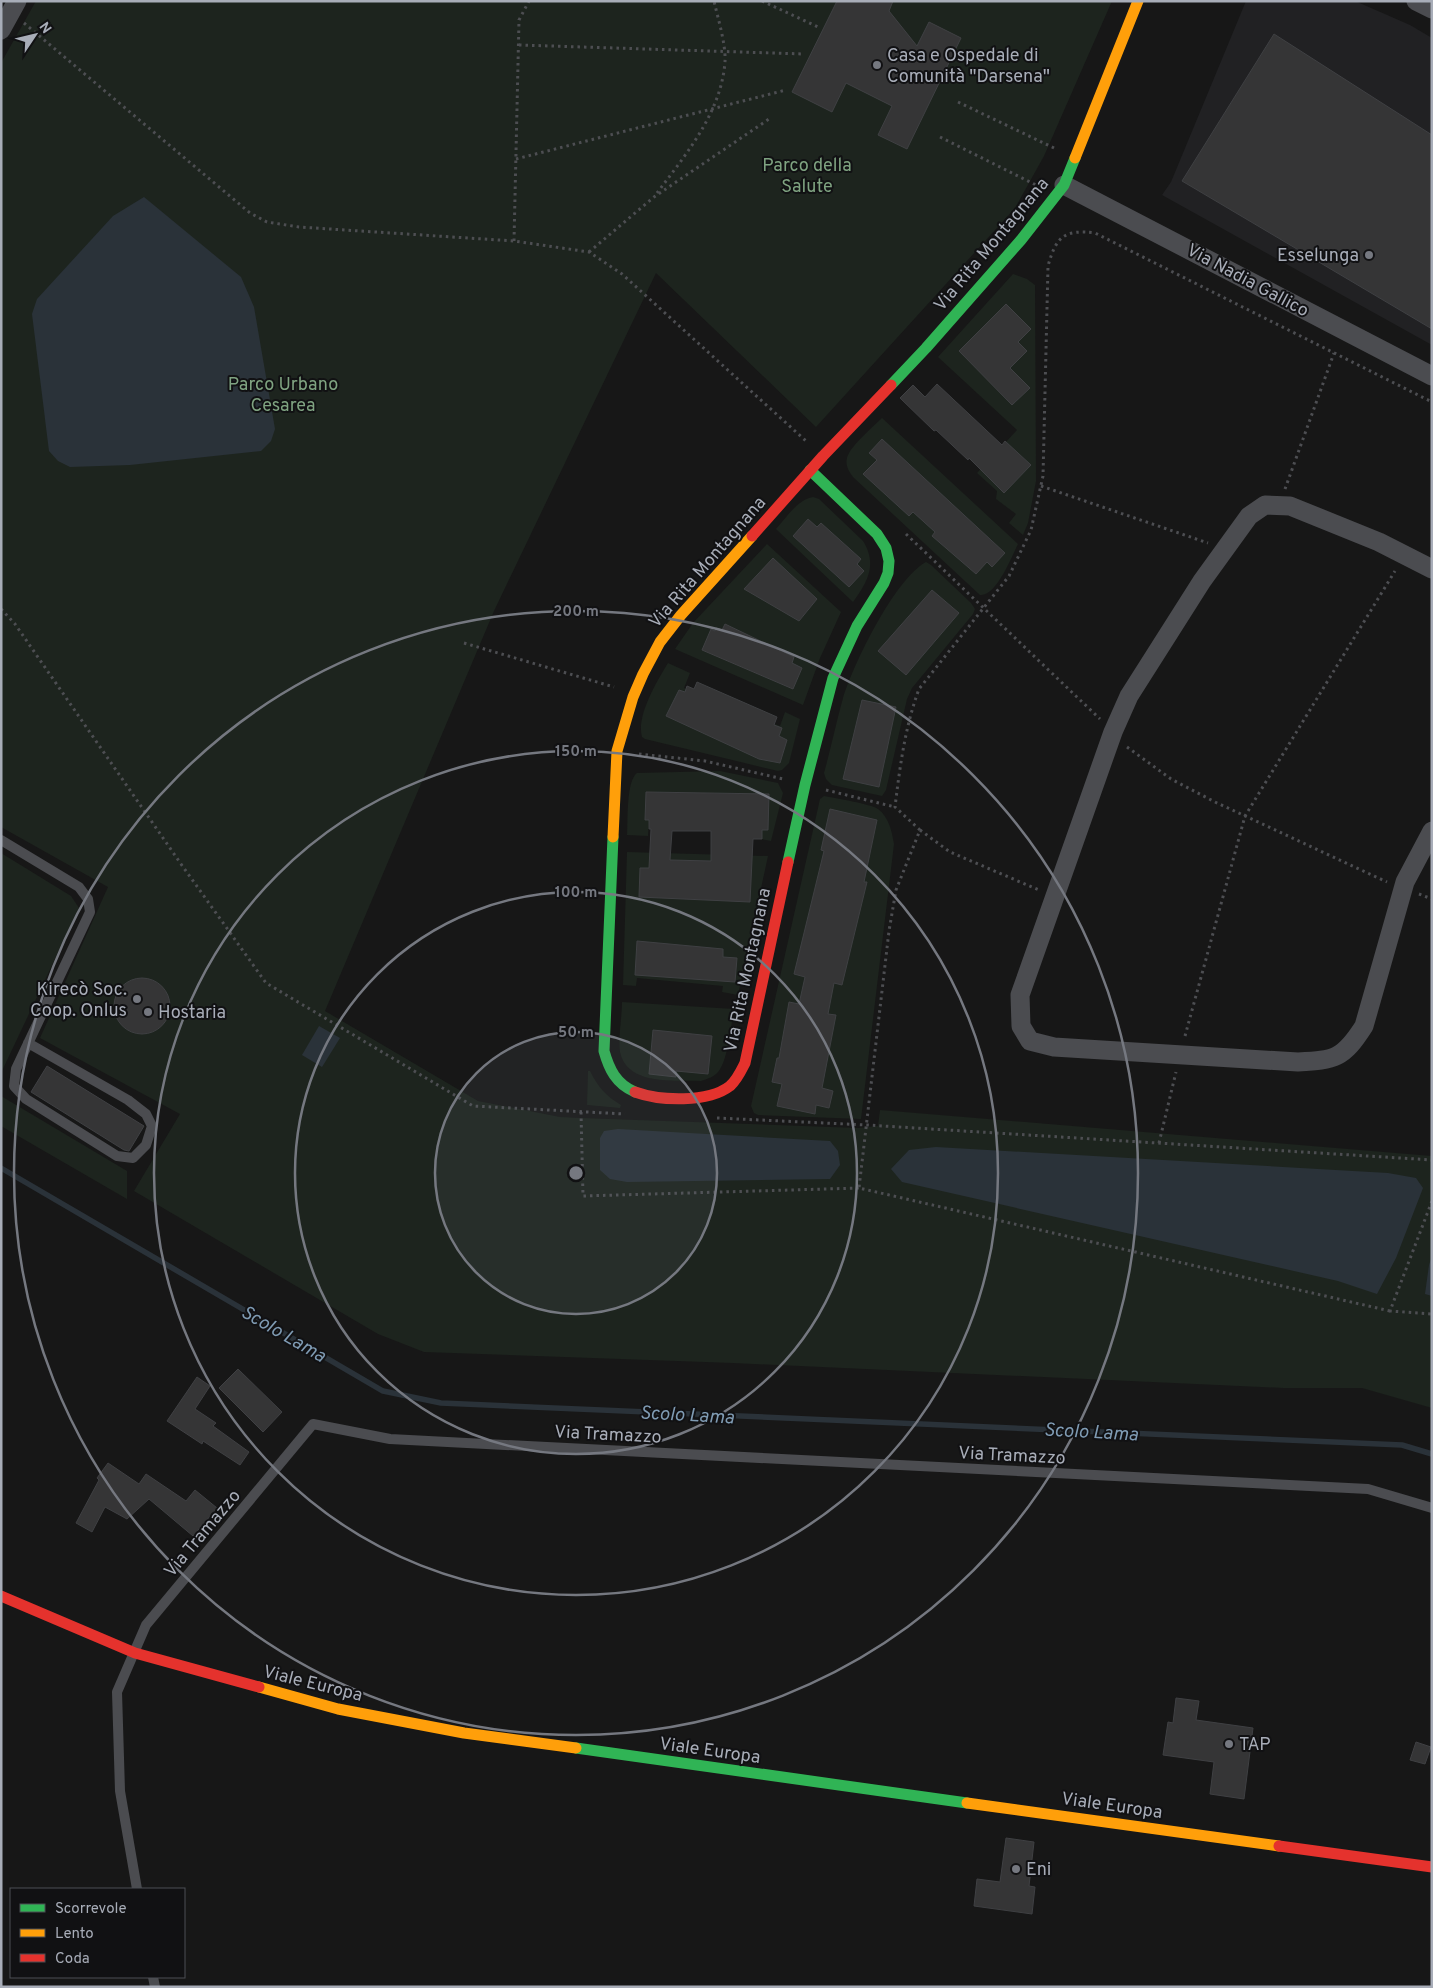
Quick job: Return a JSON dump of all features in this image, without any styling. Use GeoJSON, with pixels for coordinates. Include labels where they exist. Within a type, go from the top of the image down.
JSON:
{"type":"FeatureCollection","features":[{"type":"Feature","properties":{"kind":"street","name":"Via Rita Montagnana"},"geometry":{"type":"LineString","coordinates":[[810,470],[876,534],[886,548],[889,561],[888,573],[884,583],[857,626],[833,678],[803,794],[745,1063],[731,1085],[712,1095],[699,1098],[648,1096],[626,1088],[619,1082],[608,1068],[604,1051],[617,751],[633,698],[643,674],[660,642],[681,615],[810,470],[932,341],[1021,240],[1064,184],[1138,1]]}},
{"type":"Feature","properties":{"kind":"street"},"geometry":{"type":"LineString","coordinates":[[1416,1],[1432,9]]}},
{"type":"Feature","properties":{"kind":"street","name":"Via Nadia Gallico"},"geometry":{"type":"LineString","coordinates":[[1064,184],[1432,376]]}},
{"type":"Feature","properties":{"kind":"street"},"geometry":{"type":"LineString","coordinates":[[1432,569],[1379,542],[1290,506],[1266,505],[1249,516],[1202,581],[1129,696],[1113,732],[1020,995],[1021,1026],[1030,1041],[1054,1048],[1298,1062],[1329,1060],[1351,1046],[1364,1026],[1404,888],[1432,831]]}},
{"type":"Feature","properties":{"kind":"street","name":"Viale Europa"},"geometry":{"type":"LineString","coordinates":[[1,1596],[135,1653],[338,1709],[464,1733],[1432,1867]]}},
{"type":"Feature","properties":{"kind":"lane"},"geometry":{"type":"LineString","coordinates":[[1,840],[79,887],[88,899],[90,912],[28,1043],[16,1069],[14,1086],[26,1099],[117,1156],[133,1158],[146,1145],[152,1126],[146,1114],[128,1100],[28,1043]]}},
{"type":"Feature","properties":{"kind":"lane","name":"Via Tramazzo"},"geometry":{"type":"LineString","coordinates":[[137,1888],[120,1791],[117,1692],[146,1625],[314,1424],[390,1439],[1368,1489],[1432,1508]]}},
{"type":"Feature","properties":{"kind":"path"},"geometry":{"type":"LineString","coordinates":[[514,241],[519,20],[529,1]]}},
{"type":"Feature","properties":{"kind":"path"},"geometry":{"type":"LineString","coordinates":[[654,197],[698,138],[717,100],[725,61],[714,1]]}},
{"type":"Feature","properties":{"kind":"path"},"geometry":{"type":"LineString","coordinates":[[762,1],[818,27]]}},
{"type":"Feature","properties":{"kind":"path"},"geometry":{"type":"LineString","coordinates":[[11,14],[250,213],[267,222],[299,227],[514,241],[589,252],[622,274],[810,444]]}},
{"type":"Feature","properties":{"kind":"path"},"geometry":{"type":"LineString","coordinates":[[518,45],[804,54]]}},
{"type":"Feature","properties":{"kind":"path"},"geometry":{"type":"LineString","coordinates":[[516,159],[786,90]]}},
{"type":"Feature","properties":{"kind":"path"},"geometry":{"type":"LineString","coordinates":[[958,102],[1056,149]]}},
{"type":"Feature","properties":{"kind":"path"},"geometry":{"type":"LineString","coordinates":[[589,252],[654,197],[769,119]]}},
{"type":"Feature","properties":{"kind":"path"},"geometry":{"type":"LineString","coordinates":[[940,137],[1038,186]]}},
{"type":"Feature","properties":{"kind":"path"},"geometry":{"type":"LineString","coordinates":[[896,806],[900,762],[911,709],[919,689],[1009,576],[1031,530],[1041,486],[1048,266],[1053,248],[1060,238],[1077,231],[1095,233],[1432,402]]}},
{"type":"Feature","properties":{"kind":"path"},"geometry":{"type":"LineString","coordinates":[[1280,505],[1334,353]]}},
{"type":"Feature","properties":{"kind":"path"},"geometry":{"type":"LineString","coordinates":[[1041,486],[1226,549]]}},
{"type":"Feature","properties":{"kind":"path"},"geometry":{"type":"LineString","coordinates":[[902,530],[1094,712],[1130,750],[1171,779],[1245,816],[1432,899]]}},
{"type":"Feature","properties":{"kind":"path"},"geometry":{"type":"LineString","coordinates":[[1159,1143],[1180,1055],[1245,816],[1405,555]]}},
{"type":"Feature","properties":{"kind":"path"},"geometry":{"type":"LineString","coordinates":[[1,609],[15,624],[266,983],[473,1106],[629,1114]]}},
{"type":"Feature","properties":{"kind":"path"},"geometry":{"type":"LineString","coordinates":[[464,643],[616,688]]}},
{"type":"Feature","properties":{"kind":"path"},"geometry":{"type":"LineString","coordinates":[[632,753],[705,762],[785,780]]}},
{"type":"Feature","properties":{"kind":"path"},"geometry":{"type":"LineString","coordinates":[[820,788],[896,806],[920,830],[950,852],[1054,897]]}},
{"type":"Feature","properties":{"kind":"path"},"geometry":{"type":"LineString","coordinates":[[859,1188],[868,1125],[889,931],[896,890],[920,830]]}},
{"type":"Feature","properties":{"kind":"path"},"geometry":{"type":"LineString","coordinates":[[581,1112],[583,1196],[859,1188],[1390,1311],[1432,1314]]}},
{"type":"Feature","properties":{"kind":"path"},"geometry":{"type":"LineString","coordinates":[[716,1118],[868,1125],[1432,1160]]}},
{"type":"Feature","properties":{"kind":"path"},"geometry":{"type":"LineString","coordinates":[[1390,1311],[1432,1201]]}},
{"type":"Feature","properties":{"kind":"shaded area","name":"Esselunga"},"geometry":{"type":"Polygon","coordinates":[[[1246,1],[1355,1],[1410,25],[1432,38],[1432,345],[1162,195],[1171,182],[1246,1]]]}},
{"type":"Feature","properties":{"kind":"shaded area"},"geometry":{"type":"Polygon","coordinates":[[[144,197],[241,277],[254,307],[275,429],[271,441],[261,451],[130,465],[70,467],[58,461],[49,451],[32,314],[37,299],[113,216],[144,197]]]}},
{"type":"Feature","properties":{"kind":"shaded area"},"geometry":{"type":"Polygon","coordinates":[[[319,1026],[340,1038],[322,1067],[302,1055],[319,1026]]]}},
{"type":"Feature","properties":{"kind":"shaded area"},"geometry":{"type":"Polygon","coordinates":[[[618,1129],[830,1141],[838,1151],[840,1165],[830,1179],[627,1182],[610,1179],[600,1170],[600,1138],[604,1131],[618,1129]]]}},
{"type":"Feature","properties":{"kind":"shaded area"},"geometry":{"type":"Polygon","coordinates":[[[936,1147],[1388,1173],[1416,1178],[1423,1188],[1396,1258],[1377,1294],[1338,1281],[902,1182],[891,1169],[909,1150],[936,1147]]]}},
{"type":"Feature","properties":{"kind":"shaded area"},"geometry":{"type":"Polygon","coordinates":[[[1432,1256],[1432,1296],[1425,1294],[1432,1256]]]}},
{"type":"Feature","properties":{"kind":"green space"},"geometry":{"type":"Polygon","coordinates":[[[36,1],[1112,1],[1044,156],[1015,208],[816,427],[656,273],[494,611],[325,1011],[478,1101],[560,1117],[858,1128],[878,1126],[880,1110],[1432,1156],[1432,1408],[1362,1388],[1284,1388],[733,1363],[424,1352],[378,1334],[134,1191],[180,1114],[40,1038],[108,887],[1,827],[1,63],[36,1]]]}},
{"type":"Feature","properties":{"kind":"green space"},"geometry":{"type":"Polygon","coordinates":[[[1013,274],[1027,279],[1035,285],[1036,481],[1028,523],[1023,535],[1009,523],[1016,514],[996,499],[997,491],[977,473],[1017,430],[938,357],[1013,274]]]}},
{"type":"Feature","properties":{"kind":"green space"},"geometry":{"type":"Polygon","coordinates":[[[882,418],[1018,544],[1003,575],[992,590],[986,594],[980,595],[850,473],[847,463],[849,453],[857,442],[882,418]]]}},
{"type":"Feature","properties":{"kind":"green space"},"geometry":{"type":"Polygon","coordinates":[[[813,497],[819,499],[863,541],[867,550],[870,558],[869,573],[863,587],[853,602],[776,529],[797,505],[813,497]]]}},
{"type":"Feature","properties":{"kind":"green space"},"geometry":{"type":"Polygon","coordinates":[[[767,544],[841,612],[820,658],[803,705],[675,649],[693,623],[767,544]]]}},
{"type":"Feature","properties":{"kind":"green space"},"geometry":{"type":"Polygon","coordinates":[[[926,562],[971,603],[975,609],[973,614],[912,688],[907,699],[886,790],[882,796],[832,785],[826,779],[824,773],[848,683],[866,644],[889,604],[901,586],[926,562]]]}},
{"type":"Feature","properties":{"kind":"green space"},"geometry":{"type":"Polygon","coordinates":[[[668,663],[690,673],[684,688],[780,726],[785,712],[800,719],[789,763],[782,770],[778,771],[642,737],[642,719],[645,709],[653,689],[668,663]]]}},
{"type":"Feature","properties":{"kind":"green space"},"geometry":{"type":"Polygon","coordinates":[[[720,771],[778,783],[783,793],[771,841],[761,839],[762,830],[768,830],[768,794],[646,792],[645,820],[649,820],[648,836],[627,835],[629,792],[633,777],[637,773],[720,771]]]}},
{"type":"Feature","properties":{"kind":"green space"},"geometry":{"type":"Polygon","coordinates":[[[824,796],[861,803],[878,809],[887,820],[894,844],[861,1119],[758,1115],[754,1113],[751,1106],[820,799],[824,796]]]}},
{"type":"Feature","properties":{"kind":"green space"},"geometry":{"type":"Polygon","coordinates":[[[627,852],[768,856],[738,995],[722,992],[723,986],[637,978],[636,986],[623,985],[627,852]]]}},
{"type":"Feature","properties":{"kind":"green space"},"geometry":{"type":"Polygon","coordinates":[[[1,853],[71,896],[79,908],[1,1073],[1,853]]]}},
{"type":"Feature","properties":{"kind":"green space"},"geometry":{"type":"Polygon","coordinates":[[[622,1002],[734,1009],[727,1051],[718,1072],[712,1077],[701,1081],[678,1081],[653,1079],[632,1071],[624,1063],[620,1052],[622,1002]]]}},
{"type":"Feature","properties":{"kind":"green space"},"geometry":{"type":"Polygon","coordinates":[[[588,1071],[590,1071],[603,1091],[621,1105],[620,1108],[587,1105],[588,1071]]]}},
{"type":"Feature","properties":{"kind":"green space"},"geometry":{"type":"Polygon","coordinates":[[[1,1096],[127,1171],[127,1199],[1,1126],[1,1096]]]}},
{"type":"Feature","properties":{"kind":"building","name":"Casa e Ospedale di Comunità \"Darsena\""},"geometry":{"type":"Polygon","coordinates":[[[837,1],[893,1],[889,11],[917,46],[929,22],[961,38],[907,149],[878,135],[892,106],[846,83],[832,112],[792,92],[837,1]]]}},
{"type":"Feature","properties":{"kind":"building","name":"Esselunga"},"geometry":{"type":"Polygon","coordinates":[[[1274,34],[1432,135],[1432,329],[1182,181],[1274,34]]]}},
{"type":"Feature","properties":{"kind":"building"},"geometry":{"type":"Polygon","coordinates":[[[1006,304],[1031,329],[1018,342],[1027,351],[1010,368],[1030,388],[1012,405],[959,351],[1006,304]]]}},
{"type":"Feature","properties":{"kind":"building"},"geometry":{"type":"Polygon","coordinates":[[[937,384],[1002,445],[1005,441],[1031,465],[1004,493],[969,458],[968,460],[936,430],[934,431],[900,398],[913,385],[925,397],[937,384]]]}},
{"type":"Feature","properties":{"kind":"building"},"geometry":{"type":"Polygon","coordinates":[[[882,439],[1005,553],[992,567],[987,562],[976,574],[932,536],[935,532],[913,512],[909,516],[863,474],[877,460],[869,453],[882,439]]]}},
{"type":"Feature","properties":{"kind":"building"},"geometry":{"type":"Polygon","coordinates":[[[808,519],[817,527],[821,523],[861,559],[857,564],[864,571],[849,587],[793,536],[808,519]]]}},
{"type":"Feature","properties":{"kind":"building"},"geometry":{"type":"Polygon","coordinates":[[[773,558],[817,599],[799,621],[744,589],[773,558]]]}},
{"type":"Feature","properties":{"kind":"building"},"geometry":{"type":"Polygon","coordinates":[[[932,590],[959,613],[906,675],[878,651],[932,590]]]}},
{"type":"Feature","properties":{"kind":"building"},"geometry":{"type":"Polygon","coordinates":[[[725,624],[794,657],[792,663],[802,668],[793,689],[702,650],[711,629],[715,631],[716,628],[722,630],[725,624]]]}},
{"type":"Feature","properties":{"kind":"building"},"geometry":{"type":"Polygon","coordinates":[[[697,682],[777,717],[774,725],[782,728],[779,736],[787,740],[780,763],[759,759],[666,716],[679,690],[685,692],[687,686],[694,689],[697,682]]]}},
{"type":"Feature","properties":{"kind":"building"},"geometry":{"type":"Polygon","coordinates":[[[862,700],[896,707],[879,787],[843,779],[862,700]]]}},
{"type":"Feature","properties":{"kind":"building"},"geometry":{"type":"Polygon","coordinates":[[[646,792],[769,794],[768,830],[762,830],[762,839],[753,839],[750,902],[639,897],[640,868],[649,868],[651,829],[649,829],[649,820],[645,820],[646,792]],[[672,831],[670,860],[711,861],[711,831],[672,831]]]}},
{"type":"Feature","properties":{"kind":"building"},"geometry":{"type":"Polygon","coordinates":[[[830,809],[877,820],[864,882],[867,882],[842,985],[834,983],[828,1014],[836,1015],[822,1088],[833,1091],[829,1108],[816,1105],[815,1114],[777,1106],[782,1084],[772,1082],[777,1058],[779,1058],[789,1002],[799,1004],[805,977],[794,974],[824,851],[821,850],[830,809]]]}},
{"type":"Feature","properties":{"kind":"building"},"geometry":{"type":"Polygon","coordinates":[[[637,941],[723,949],[723,957],[737,958],[735,982],[635,975],[637,941]]]}},
{"type":"Feature","properties":{"kind":"building"},"geometry":{"type":"Polygon","coordinates":[[[136,978],[148,978],[158,982],[166,990],[170,1006],[166,1022],[158,1030],[148,1034],[136,1034],[126,1030],[118,1022],[114,1012],[114,1000],[118,990],[126,982],[136,978]]]}},
{"type":"Feature","properties":{"kind":"building"},"geometry":{"type":"Polygon","coordinates":[[[653,1030],[712,1036],[708,1074],[676,1071],[676,1077],[649,1074],[653,1030]]]}},
{"type":"Feature","properties":{"kind":"building"},"geometry":{"type":"Polygon","coordinates":[[[47,1066],[144,1126],[129,1151],[124,1150],[31,1092],[47,1066]]]}},
{"type":"Feature","properties":{"kind":"building"},"geometry":{"type":"Polygon","coordinates":[[[238,1369],[282,1412],[263,1432],[219,1388],[238,1369]]]}},
{"type":"Feature","properties":{"kind":"building"},"geometry":{"type":"Polygon","coordinates":[[[197,1377],[210,1386],[195,1409],[216,1423],[213,1426],[249,1452],[240,1465],[203,1441],[202,1444],[167,1421],[197,1377]]]}},
{"type":"Feature","properties":{"kind":"building"},"geometry":{"type":"Polygon","coordinates":[[[108,1463],[139,1484],[146,1474],[186,1501],[195,1490],[217,1508],[193,1536],[149,1499],[127,1519],[105,1507],[92,1532],[76,1523],[99,1480],[97,1478],[108,1463]]]}},
{"type":"Feature","properties":{"kind":"building"},"geometry":{"type":"Polygon","coordinates":[[[1176,1698],[1199,1701],[1196,1720],[1253,1728],[1244,1799],[1210,1794],[1214,1762],[1163,1755],[1168,1722],[1173,1723],[1176,1698]]]}},
{"type":"Feature","properties":{"kind":"building"},"geometry":{"type":"Polygon","coordinates":[[[1416,1742],[1431,1747],[1425,1764],[1410,1760],[1416,1742]]]}},
{"type":"Feature","properties":{"kind":"building"},"geometry":{"type":"Polygon","coordinates":[[[1006,1838],[1034,1842],[1029,1886],[1035,1887],[1032,1914],[974,1906],[977,1879],[1000,1882],[1006,1838]]]}},
{"type":"Feature","properties":{"kind":"waterway","name":"Scolo Lama"},"geometry":{"type":"LineString","coordinates":[[1,1168],[383,1391],[441,1403],[1402,1445],[1432,1454]]}},
{"type":"Feature","properties":{"kind":"traffic: fast"},"geometry":{"type":"LineString","coordinates":[[891,385],[1021,240],[1064,185],[1075,158]]}},
{"type":"Feature","properties":{"kind":"traffic: fast"},"geometry":{"type":"LineString","coordinates":[[788,862],[805,785],[833,678],[857,626],[884,583],[888,573],[889,561],[886,548],[877,534],[810,470]]}},
{"type":"Feature","properties":{"kind":"traffic: fast"},"geometry":{"type":"LineString","coordinates":[[613,837],[604,1051],[614,1075],[623,1085],[635,1092]]}},
{"type":"Feature","properties":{"kind":"traffic: fast"},"geometry":{"type":"LineString","coordinates":[[576,1748],[967,1803]]}},
{"type":"Feature","properties":{"kind":"traffic: slow"},"geometry":{"type":"LineString","coordinates":[[1075,158],[1138,1]]}},
{"type":"Feature","properties":{"kind":"traffic: slow"},"geometry":{"type":"LineString","coordinates":[[613,837],[617,751],[633,697],[643,674],[660,642],[681,615],[752,536]]}},
{"type":"Feature","properties":{"kind":"traffic: slow"},"geometry":{"type":"LineString","coordinates":[[259,1687],[338,1709],[464,1733],[576,1748]]}},
{"type":"Feature","properties":{"kind":"traffic: slow"},"geometry":{"type":"LineString","coordinates":[[967,1803],[1279,1846]]}},
{"type":"Feature","properties":{"kind":"traffic: jam"},"geometry":{"type":"LineString","coordinates":[[752,536],[823,456],[891,385]]}},
{"type":"Feature","properties":{"kind":"traffic: jam"},"geometry":{"type":"LineString","coordinates":[[635,1092],[670,1099],[697,1098],[721,1092],[737,1078],[745,1063],[788,862]]}},
{"type":"Feature","properties":{"kind":"traffic: jam"},"geometry":{"type":"LineString","coordinates":[[1,1596],[135,1653],[259,1687]]}},
{"type":"Feature","properties":{"kind":"traffic: jam"},"geometry":{"type":"LineString","coordinates":[[1279,1846],[1432,1867]]}},
{"type":"Feature","properties":{"kind":"place","name":"Casa e Ospedale di Comunità \"Darsena\""},"geometry":{"type":"Point","coordinates":[877,65]}},
{"type":"Feature","properties":{"kind":"place","name":"Esselunga"},"geometry":{"type":"Point","coordinates":[1369,255]}},
{"type":"Feature","properties":{"kind":"place","name":"Kirecò Soc. Coop. Onlus"},"geometry":{"type":"Point","coordinates":[137,999]}},
{"type":"Feature","properties":{"kind":"place","name":"Hostaria"},"geometry":{"type":"Point","coordinates":[148,1012]}},
{"type":"Feature","properties":{"kind":"place","name":"TAP"},"geometry":{"type":"Point","coordinates":[1229,1744]}},
{"type":"Feature","properties":{"kind":"place","name":"Eni"},"geometry":{"type":"Point","coordinates":[1016,1869]}},
{"type":"Feature","properties":{"kind":"park label","name":"Parco della Salute"},"geometry":{"type":"Point","coordinates":[807,175]}},
{"type":"Feature","properties":{"kind":"park label","name":"Parco Urbano Cesarea"},"geometry":{"type":"Point","coordinates":[283,394]}}]}
